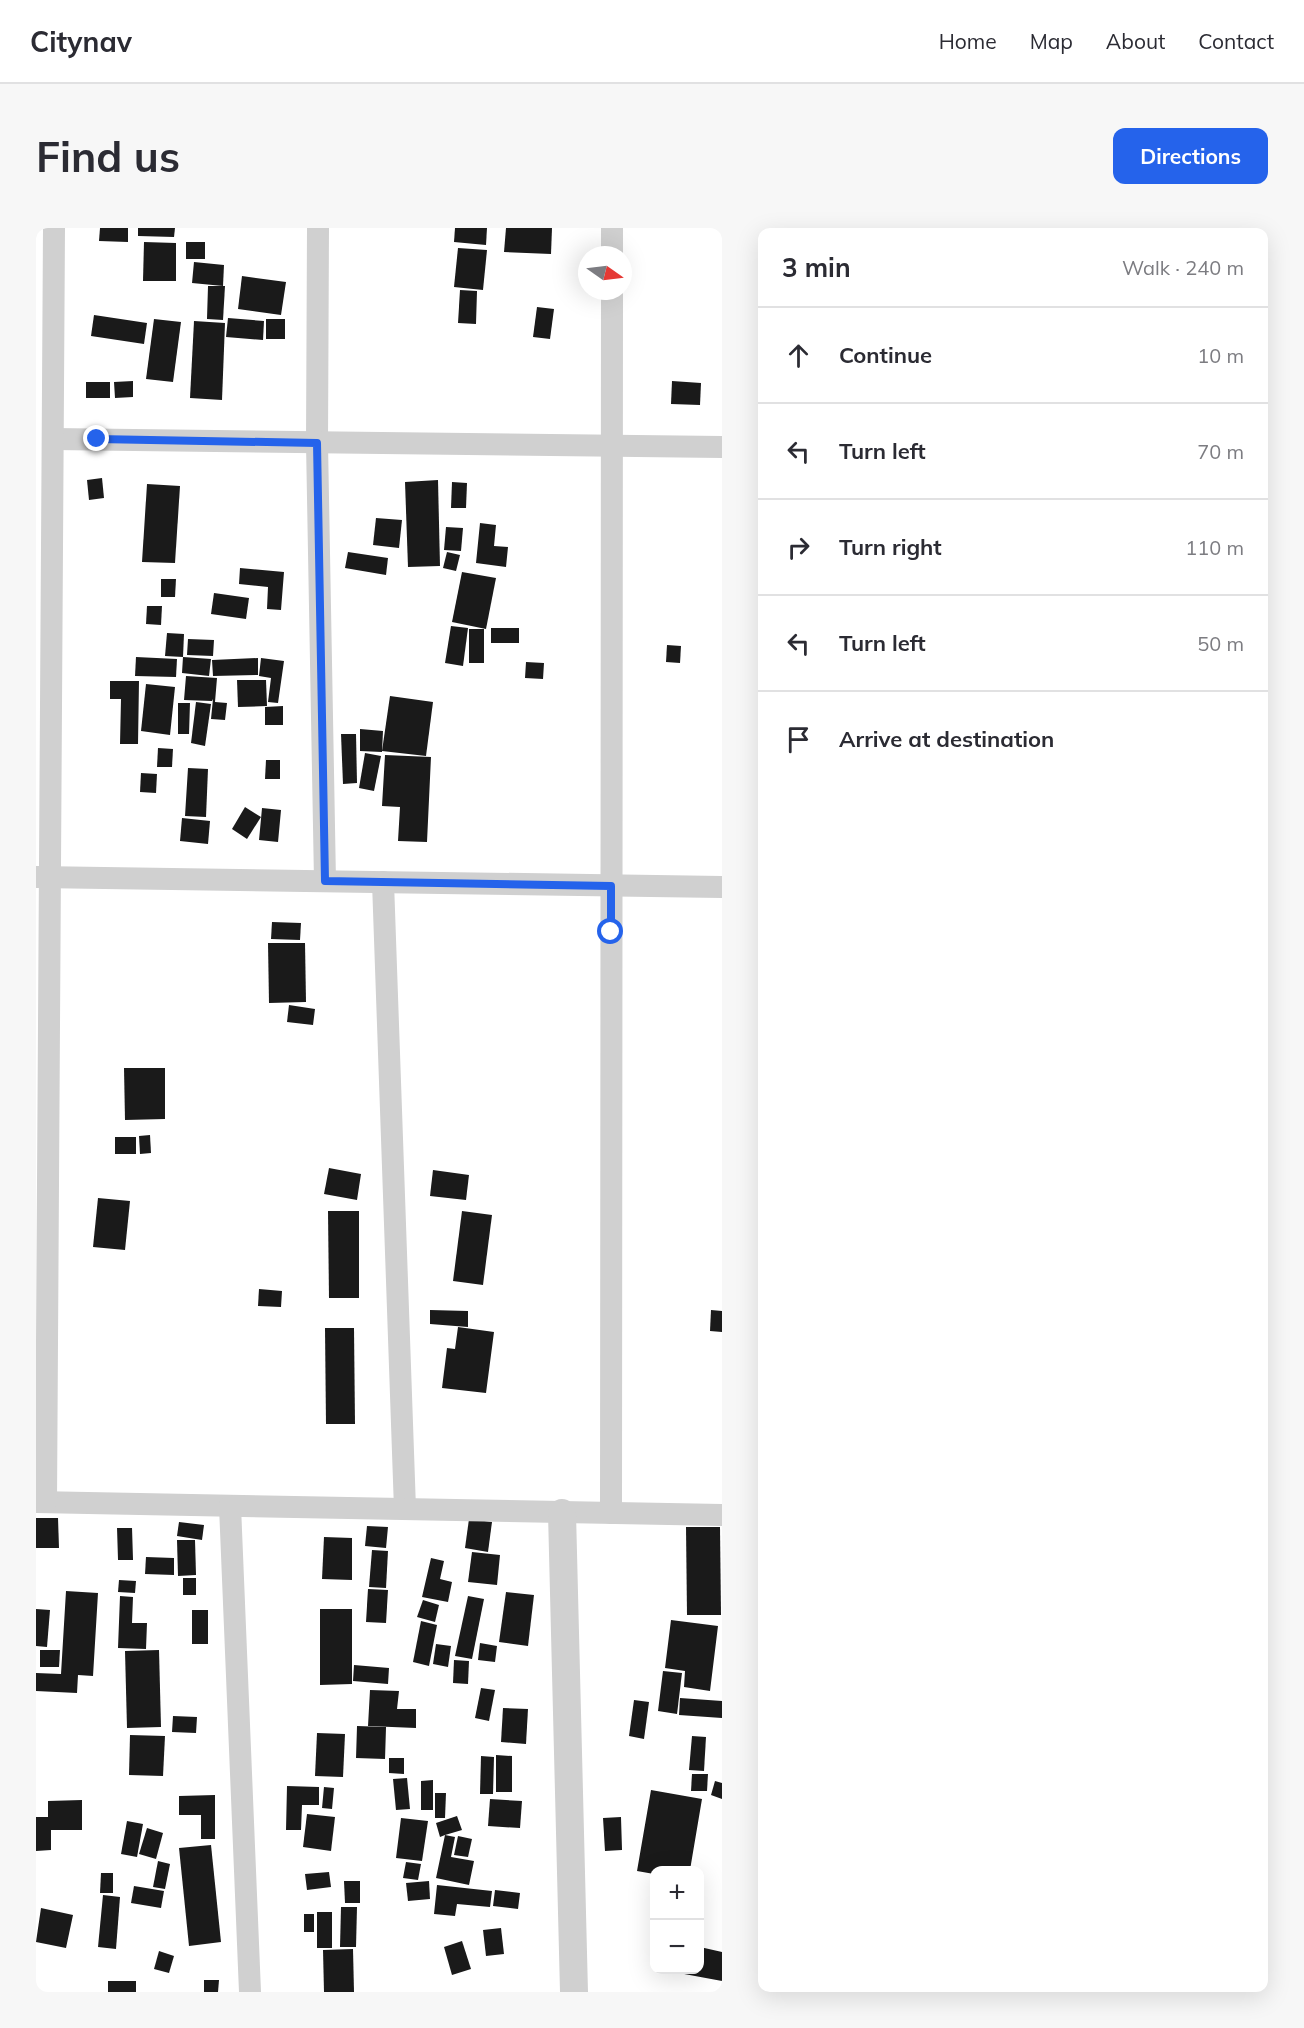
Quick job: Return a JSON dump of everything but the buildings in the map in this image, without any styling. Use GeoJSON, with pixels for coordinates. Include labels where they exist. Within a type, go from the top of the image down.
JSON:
{"type":"FeatureCollection","features":[{"type":"Feature","properties":{"kind":"street"},"geometry":{"type":"LineString","coordinates":[[54,228],[45,314],[53,439],[44,631],[41,1502],[722,1515]]}},
{"type":"Feature","properties":{"kind":"street"},"geometry":{"type":"LineString","coordinates":[[318,228],[317,443],[325,881]]}},
{"type":"Feature","properties":{"kind":"street"},"geometry":{"type":"LineString","coordinates":[[612,228],[612,246]]}},
{"type":"Feature","properties":{"kind":"street"},"geometry":{"type":"LineString","coordinates":[[611,1514],[612,300]]}},
{"type":"Feature","properties":{"kind":"street"},"geometry":{"type":"LineString","coordinates":[[53,439],[722,447]]}},
{"type":"Feature","properties":{"kind":"street"},"geometry":{"type":"LineString","coordinates":[[43,877],[722,887]]}},
{"type":"Feature","properties":{"kind":"street"},"geometry":{"type":"LineString","coordinates":[[382,882],[405,1509]]}},
{"type":"Feature","properties":{"kind":"street"},"geometry":{"type":"LineString","coordinates":[[230,1506],[250,1992]]}},
{"type":"Feature","properties":{"kind":"street"},"geometry":{"type":"LineString","coordinates":[[562,1513],[574,1992]]}},
{"type":"Feature","properties":{"kind":"route"},"geometry":{"type":"LineString","coordinates":[[97,439],[317,443],[325,881],[611,886],[611,932]]}}]}
